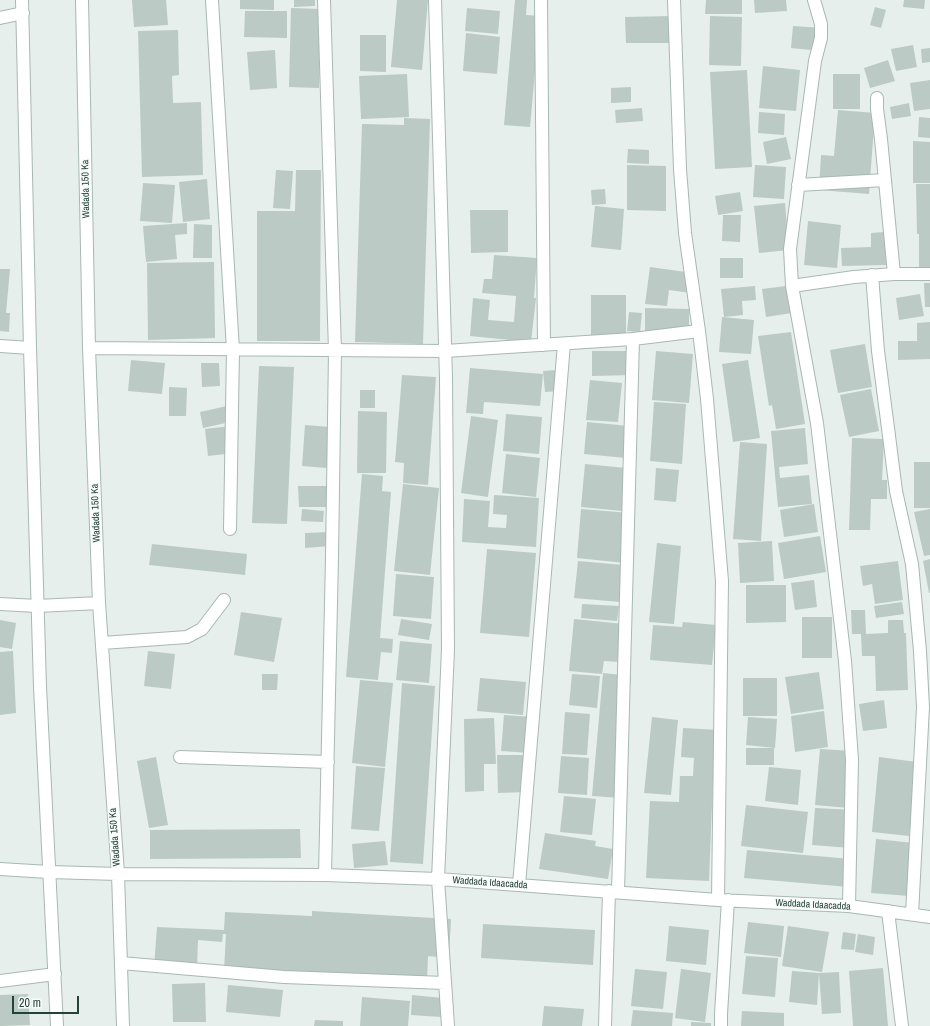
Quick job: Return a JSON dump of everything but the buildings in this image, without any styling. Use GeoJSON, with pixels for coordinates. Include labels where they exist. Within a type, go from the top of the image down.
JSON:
{"type":"FeatureCollection","features":[{"type":"Feature","properties":{"kind":"street"},"geometry":{"type":"LineString","coordinates":[[22,0],[40,687],[57,1026]]}},
{"type":"Feature","properties":{"kind":"street","name":"Wadada 150 Ka"},"geometry":{"type":"LineString","coordinates":[[82,0],[89,348],[99,603],[118,874],[123,1026]]}},
{"type":"Feature","properties":{"kind":"street"},"geometry":{"type":"LineString","coordinates":[[212,0],[232,350],[230,529]]}},
{"type":"Feature","properties":{"kind":"street"},"geometry":{"type":"LineString","coordinates":[[324,0],[335,351],[325,875]]}},
{"type":"Feature","properties":{"kind":"street"},"geometry":{"type":"LineString","coordinates":[[435,0],[445,351],[448,649],[438,879],[448,1026]]}},
{"type":"Feature","properties":{"kind":"street"},"geometry":{"type":"LineString","coordinates":[[541,0],[544,345]]}},
{"type":"Feature","properties":{"kind":"street"},"geometry":{"type":"LineString","coordinates":[[674,0],[680,169],[685,233],[707,399],[722,581],[722,1026]]}},
{"type":"Feature","properties":{"kind":"street"},"geometry":{"type":"LineString","coordinates":[[814,0],[821,24],[821,38],[815,61],[790,248],[792,286],[817,423],[845,661],[852,760],[849,906]]}},
{"type":"Feature","properties":{"kind":"street"},"geometry":{"type":"LineString","coordinates":[[0,18],[23,13]]}},
{"type":"Feature","properties":{"kind":"street"},"geometry":{"type":"LineString","coordinates":[[877,98],[894,274]]}},
{"type":"Feature","properties":{"kind":"street"},"geometry":{"type":"LineString","coordinates":[[798,185],[885,180]]}},
{"type":"Feature","properties":{"kind":"street"},"geometry":{"type":"LineString","coordinates":[[792,286],[872,275],[930,274]]}},
{"type":"Feature","properties":{"kind":"street"},"geometry":{"type":"LineString","coordinates":[[872,275],[878,351],[896,491],[912,564],[920,651],[923,707],[912,914]]}},
{"type":"Feature","properties":{"kind":"street"},"geometry":{"type":"LineString","coordinates":[[89,348],[445,351],[634,339],[699,331]]}},
{"type":"Feature","properties":{"kind":"street"},"geometry":{"type":"LineString","coordinates":[[606,1026],[613,892],[634,339]]}},
{"type":"Feature","properties":{"kind":"street"},"geometry":{"type":"LineString","coordinates":[[519,885],[564,344]]}},
{"type":"Feature","properties":{"kind":"street"},"geometry":{"type":"LineString","coordinates":[[0,346],[30,348]]}},
{"type":"Feature","properties":{"kind":"street"},"geometry":{"type":"LineString","coordinates":[[102,643],[187,637],[202,629],[224,600]]}},
{"type":"Feature","properties":{"kind":"street"},"geometry":{"type":"LineString","coordinates":[[0,604],[38,606],[99,603]]}},
{"type":"Feature","properties":{"kind":"street"},"geometry":{"type":"LineString","coordinates":[[180,757],[328,762]]}},
{"type":"Feature","properties":{"kind":"street","name":"Waddada Idaacadda"},"geometry":{"type":"LineString","coordinates":[[0,869],[118,874],[325,875],[438,879],[723,900],[849,906],[930,916]]}},
{"type":"Feature","properties":{"kind":"street"},"geometry":{"type":"LineString","coordinates":[[888,911],[902,1026]]}},
{"type":"Feature","properties":{"kind":"street"},"geometry":{"type":"LineString","coordinates":[[121,963],[284,977],[445,983]]}},
{"type":"Feature","properties":{"kind":"street"},"geometry":{"type":"LineString","coordinates":[[0,981],[54,974]]}}]}
